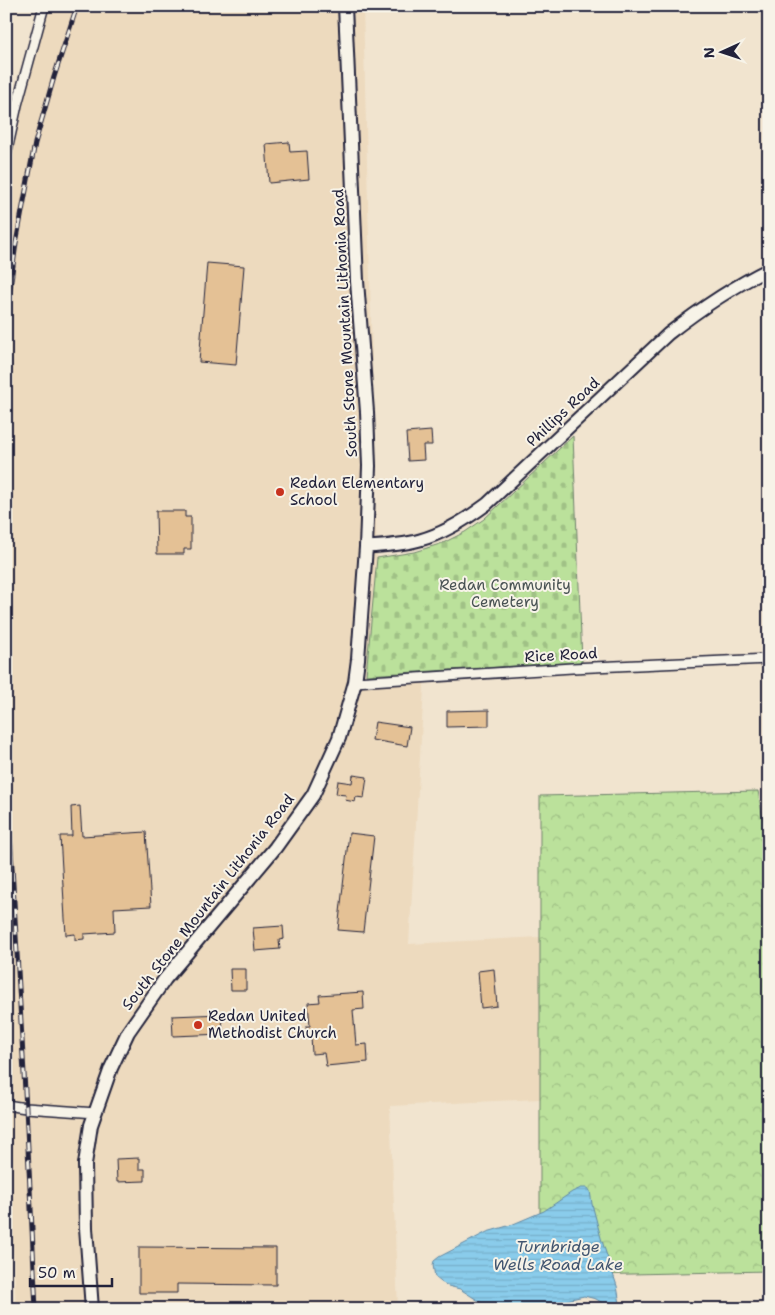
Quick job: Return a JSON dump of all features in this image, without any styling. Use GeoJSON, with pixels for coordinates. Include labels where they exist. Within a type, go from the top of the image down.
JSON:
{"type":"FeatureCollection","features":[{"type":"Feature","properties":{"kind":"main road","name":"South Stone Mountain Lithonia Road"},"geometry":{"type":"LineString","coordinates":[[92,1309],[86,1228],[85,1164],[92,1125],[110,1068],[128,1032],[165,979],[275,848],[312,795],[339,738],[355,682],[366,547],[368,466],[367,412],[357,281],[345,6]]}},
{"type":"Feature","properties":{"kind":"street"},"geometry":{"type":"LineString","coordinates":[[6,155],[17,105],[44,6]]}},
{"type":"Feature","properties":{"kind":"street","name":"Phillips Road"},"geometry":{"type":"LineString","coordinates":[[366,547],[420,540],[442,532],[467,519],[487,504],[668,334],[717,298],[749,279],[769,270]]}},
{"type":"Feature","properties":{"kind":"street","name":"Rice Road"},"geometry":{"type":"LineString","coordinates":[[355,682],[572,668],[769,660]]}},
{"type":"Feature","properties":{"kind":"street"},"geometry":{"type":"LineString","coordinates":[[6,1105],[96,1113]]}},
{"type":"Feature","properties":{"kind":"shaded area"},"geometry":{"type":"Polygon","coordinates":[[[45,6],[363,6],[377,558],[366,675],[425,671],[409,944],[540,937],[540,1099],[390,1106],[398,1309],[16,1309],[6,1098],[6,157],[45,6]]]}},
{"type":"Feature","properties":{"kind":"green space","name":"Redan Community Cemetery"},"geometry":{"type":"Polygon","coordinates":[[[573,436],[582,662],[366,675],[377,558],[414,552],[443,543],[465,532],[484,519],[573,436]]]}},
{"type":"Feature","properties":{"kind":"green space"},"geometry":{"type":"Polygon","coordinates":[[[758,791],[769,852],[769,1271],[540,1276],[540,796],[758,791]]]}},
{"type":"Feature","properties":{"kind":"water","name":"Turnbridge Wells Road Lake"},"geometry":{"type":"Polygon","coordinates":[[[581,1188],[588,1188],[590,1191],[601,1238],[617,1286],[620,1304],[612,1307],[596,1299],[584,1296],[533,1308],[498,1309],[482,1303],[460,1289],[448,1286],[435,1277],[433,1265],[434,1261],[439,1257],[487,1232],[511,1225],[544,1211],[581,1188]]]}},
{"type":"Feature","properties":{"kind":"building"},"geometry":{"type":"Polygon","coordinates":[[[289,142],[290,152],[307,151],[309,179],[269,183],[266,144],[289,142]]]}},
{"type":"Feature","properties":{"kind":"building"},"geometry":{"type":"Polygon","coordinates":[[[207,263],[244,266],[236,365],[199,362],[207,263]]]}},
{"type":"Feature","properties":{"kind":"building"},"geometry":{"type":"Polygon","coordinates":[[[431,431],[432,445],[423,445],[424,460],[408,461],[406,433],[431,431]]]}},
{"type":"Feature","properties":{"kind":"building"},"geometry":{"type":"Polygon","coordinates":[[[156,511],[185,511],[185,517],[191,517],[191,549],[184,549],[184,554],[157,554],[156,511]]]}},
{"type":"Feature","properties":{"kind":"building"},"geometry":{"type":"Polygon","coordinates":[[[489,710],[489,726],[447,727],[447,711],[489,710]]]}},
{"type":"Feature","properties":{"kind":"building"},"geometry":{"type":"Polygon","coordinates":[[[375,722],[410,727],[407,746],[372,740],[375,722]]]}},
{"type":"Feature","properties":{"kind":"building"},"geometry":{"type":"Polygon","coordinates":[[[353,775],[367,777],[364,798],[356,797],[355,802],[345,800],[346,795],[336,794],[338,781],[352,783],[353,775]]]}},
{"type":"Feature","properties":{"kind":"building"},"geometry":{"type":"Polygon","coordinates":[[[80,806],[82,836],[146,832],[151,906],[114,908],[115,932],[84,934],[84,939],[75,940],[75,934],[66,935],[60,836],[72,836],[71,807],[80,806]]]}},
{"type":"Feature","properties":{"kind":"building"},"geometry":{"type":"Polygon","coordinates":[[[349,833],[374,836],[363,932],[338,930],[349,833]]]}},
{"type":"Feature","properties":{"kind":"building"},"geometry":{"type":"Polygon","coordinates":[[[283,926],[284,939],[279,940],[280,949],[255,951],[253,928],[283,926]]]}},
{"type":"Feature","properties":{"kind":"building"},"geometry":{"type":"Polygon","coordinates":[[[230,969],[246,969],[246,990],[231,990],[230,969]]]}},
{"type":"Feature","properties":{"kind":"building"},"geometry":{"type":"Polygon","coordinates":[[[494,969],[497,1006],[481,1008],[478,971],[494,969]]]}},
{"type":"Feature","properties":{"kind":"building"},"geometry":{"type":"Polygon","coordinates":[[[363,992],[364,1009],[353,1010],[356,1045],[367,1044],[368,1062],[326,1066],[324,1053],[312,1054],[311,1036],[307,1036],[306,1026],[310,1026],[308,1003],[320,1002],[319,995],[363,992]]]}},
{"type":"Feature","properties":{"kind":"building","name":"Redan United Methodist Church"},"geometry":{"type":"Polygon","coordinates":[[[222,1014],[223,1034],[173,1036],[172,1016],[222,1014]]]}},
{"type":"Feature","properties":{"kind":"building"},"geometry":{"type":"Polygon","coordinates":[[[139,1158],[139,1169],[145,1169],[145,1181],[117,1182],[116,1159],[139,1158]]]}},
{"type":"Feature","properties":{"kind":"building"},"geometry":{"type":"Polygon","coordinates":[[[139,1247],[276,1248],[276,1285],[177,1284],[177,1293],[139,1293],[139,1247]]]}},
{"type":"Feature","properties":{"kind":"railway"},"geometry":{"type":"LineString","coordinates":[[6,318],[16,243],[35,143],[77,6]]}},
{"type":"Feature","properties":{"kind":"railway"},"geometry":{"type":"LineString","coordinates":[[6,764],[36,1309]]}},
{"type":"Feature","properties":{"kind":"place","name":"Redan Elementary School"},"geometry":{"type":"Point","coordinates":[280,492]}},
{"type":"Feature","properties":{"kind":"place","name":"Redan United Methodist Church"},"geometry":{"type":"Point","coordinates":[198,1025]}}]}
